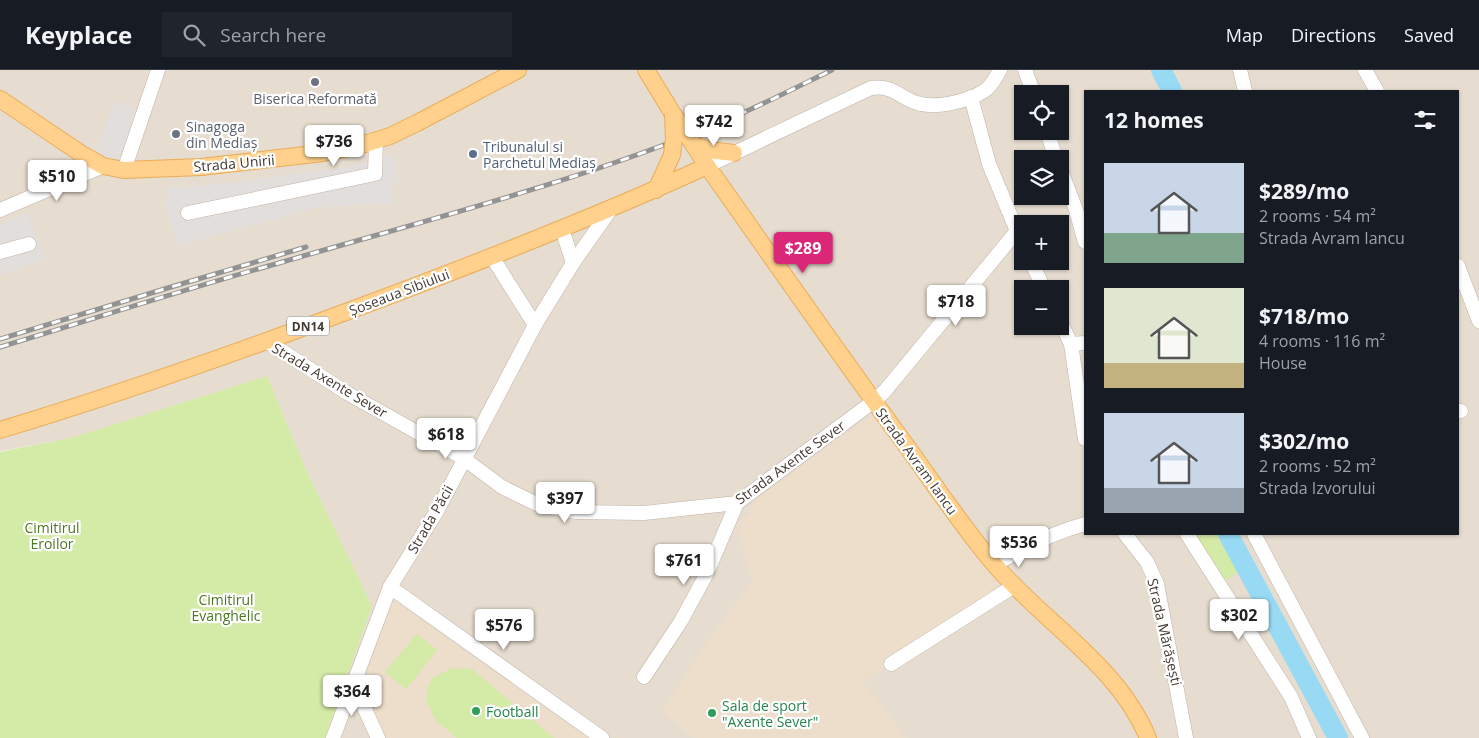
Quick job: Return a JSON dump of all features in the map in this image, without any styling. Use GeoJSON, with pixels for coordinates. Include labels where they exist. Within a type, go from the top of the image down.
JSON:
{"type":"FeatureCollection","features":[{"type":"Feature","properties":{"kind":"main road","name":"Strada Unirii"},"geometry":{"type":"LineString","coordinates":[[102,166],[124,170],[201,167],[323,153],[390,136],[518,70]]}},
{"type":"Feature","properties":{"kind":"main road","name":"Strada Avram Iancu"},"geometry":{"type":"LineString","coordinates":[[646,70],[707,166],[874,401],[994,565],[1102,670],[1132,707],[1148,738]]}},
{"type":"Feature","properties":{"kind":"main road"},"geometry":{"type":"LineString","coordinates":[[0,98],[102,166]]}},
{"type":"Feature","properties":{"kind":"main road"},"geometry":{"type":"LineString","coordinates":[[656,190],[672,155],[674,138],[673,114]]}},
{"type":"Feature","properties":{"kind":"main road"},"geometry":{"type":"LineString","coordinates":[[694,144],[708,150],[734,153]]}},
{"type":"Feature","properties":{"kind":"main road","name":"Șoseaua Sibiului"},"geometry":{"type":"LineString","coordinates":[[0,430],[268,342],[562,229],[656,190],[707,166]]}},
{"type":"Feature","properties":{"kind":"street"},"geometry":{"type":"LineString","coordinates":[[124,170],[158,70]]}},
{"type":"Feature","properties":{"kind":"street"},"geometry":{"type":"LineString","coordinates":[[707,166],[871,88],[881,86],[892,89],[911,101],[921,104],[938,105],[953,103],[984,91],[994,81],[1000,70]]}},
{"type":"Feature","properties":{"kind":"street"},"geometry":{"type":"LineString","coordinates":[[1025,70],[1031,85]]}},
{"type":"Feature","properties":{"kind":"street"},"geometry":{"type":"LineString","coordinates":[[1240,70],[1245,90]]}},
{"type":"Feature","properties":{"kind":"street"},"geometry":{"type":"LineString","coordinates":[[1365,70],[1376,90]]}},
{"type":"Feature","properties":{"kind":"street"},"geometry":{"type":"LineString","coordinates":[[971,97],[989,164],[1014,223]]}},
{"type":"Feature","properties":{"kind":"street"},"geometry":{"type":"LineString","coordinates":[[188,213],[376,174],[376,140]]}},
{"type":"Feature","properties":{"kind":"street"},"geometry":{"type":"LineString","coordinates":[[0,210],[102,166]]}},
{"type":"Feature","properties":{"kind":"street"},"geometry":{"type":"LineString","coordinates":[[1069,192],[1084,238]]}},
{"type":"Feature","properties":{"kind":"street","name":"Strada Păcii"},"geometry":{"type":"LineString","coordinates":[[333,738],[390,587],[437,511],[534,325],[573,263],[611,209]]}},
{"type":"Feature","properties":{"kind":"street"},"geometry":{"type":"LineString","coordinates":[[562,229],[573,263]]}},
{"type":"Feature","properties":{"kind":"street"},"geometry":{"type":"LineString","coordinates":[[0,252],[29,244]]}},
{"type":"Feature","properties":{"kind":"street","name":"Strada Axente Sever"},"geometry":{"type":"LineString","coordinates":[[268,342],[348,392],[463,458],[502,487],[539,505],[576,512],[610,514],[644,513],[737,503],[884,392],[1014,244]]}},
{"type":"Feature","properties":{"kind":"street"},"geometry":{"type":"LineString","coordinates":[[492,257],[534,325]]}},
{"type":"Feature","properties":{"kind":"street"},"geometry":{"type":"LineString","coordinates":[[1459,269],[1479,321]]}},
{"type":"Feature","properties":{"kind":"street"},"geometry":{"type":"LineString","coordinates":[[1067,335],[1071,344],[1084,433]]}},
{"type":"Feature","properties":{"kind":"street"},"geometry":{"type":"LineString","coordinates":[[1071,344],[1084,343]]}},
{"type":"Feature","properties":{"kind":"street"},"geometry":{"type":"LineString","coordinates":[[644,677],[681,621],[698,590],[737,503]]}},
{"type":"Feature","properties":{"kind":"street"},"geometry":{"type":"LineString","coordinates":[[994,565],[1037,541],[1084,524]]}},
{"type":"Feature","properties":{"kind":"street","name":"Strada Mărășești"},"geometry":{"type":"LineString","coordinates":[[1126,535],[1147,562],[1157,584],[1186,738]]}},
{"type":"Feature","properties":{"kind":"street"},"geometry":{"type":"LineString","coordinates":[[1188,535],[1291,697],[1309,738]]}},
{"type":"Feature","properties":{"kind":"street"},"geometry":{"type":"LineString","coordinates":[[1255,535],[1362,738]]}},
{"type":"Feature","properties":{"kind":"street"},"geometry":{"type":"LineString","coordinates":[[891,664],[1014,586]]}},
{"type":"Feature","properties":{"kind":"street"},"geometry":{"type":"LineString","coordinates":[[390,587],[602,738]]}},
{"type":"Feature","properties":{"kind":"street"},"geometry":{"type":"LineString","coordinates":[[353,683],[378,738]]}},
{"type":"Feature","properties":{"kind":"shaded area"},"geometry":{"type":"Polygon","coordinates":[[[0,70],[1479,70],[1479,738],[325,738],[372,606],[306,470],[267,376],[71,438],[0,451],[0,70]]]}},
{"type":"Feature","properties":{"kind":"shaded area"},"geometry":{"type":"Polygon","coordinates":[[[115,100],[137,110],[128,147],[121,158],[113,160],[96,152],[115,100]]]}},
{"type":"Feature","properties":{"kind":"shaded area"},"geometry":{"type":"Polygon","coordinates":[[[392,155],[399,181],[392,186],[393,203],[315,208],[178,246],[163,199],[169,197],[167,189],[237,182],[352,166],[392,155]]]}},
{"type":"Feature","properties":{"kind":"shaded area"},"geometry":{"type":"Polygon","coordinates":[[[27,213],[46,259],[0,275],[0,224],[27,213]]]}},
{"type":"Feature","properties":{"kind":"shaded area"},"geometry":{"type":"Polygon","coordinates":[[[873,414],[1005,591],[863,682],[907,738],[693,738],[661,712],[708,640],[752,581],[736,525],[749,514],[756,499],[873,414]]]}},
{"type":"Feature","properties":{"kind":"shaded area"},"geometry":{"type":"Polygon","coordinates":[[[391,599],[588,738],[386,738],[362,691],[391,599]]]}},
{"type":"Feature","properties":{"kind":"green space","name":"Cimitirul Evanghelic"},"geometry":{"type":"Polygon","coordinates":[[[267,376],[306,470],[372,606],[325,738],[0,738],[0,452],[71,438],[267,376]]]}},
{"type":"Feature","properties":{"kind":"green space"},"geometry":{"type":"Polygon","coordinates":[[[1188,535],[1224,535],[1241,570],[1220,584],[1188,535]]]}},
{"type":"Feature","properties":{"kind":"green space"},"geometry":{"type":"Polygon","coordinates":[[[417,634],[437,650],[406,689],[385,672],[417,634]]]}},
{"type":"Feature","properties":{"kind":"green space","name":"Football"},"geometry":{"type":"Polygon","coordinates":[[[452,668],[472,669],[554,738],[457,738],[436,721],[426,700],[427,689],[432,678],[452,668]]]}},
{"type":"Feature","properties":{"kind":"waterway"},"geometry":{"type":"LineString","coordinates":[[1161,70],[1171,90]]}},
{"type":"Feature","properties":{"kind":"waterway"},"geometry":{"type":"LineString","coordinates":[[1229,535],[1338,738]]}},
{"type":"Feature","properties":{"kind":"railway"},"geometry":{"type":"LineString","coordinates":[[0,347],[209,283],[501,199],[612,164],[720,123],[832,70]]}},
{"type":"Feature","properties":{"kind":"railway"},"geometry":{"type":"LineString","coordinates":[[0,339],[306,247]]}},
{"type":"Feature","properties":{"kind":"place","name":"Biserica Reformată"},"geometry":{"type":"Point","coordinates":[315,82]}},
{"type":"Feature","properties":{"kind":"place","name":"Sinagoga din Mediaș"},"geometry":{"type":"Point","coordinates":[176,134]}},
{"type":"Feature","properties":{"kind":"place","name":"Tribunalul si Parchetul Mediaș"},"geometry":{"type":"Point","coordinates":[473,154]}},
{"type":"Feature","properties":{"kind":"place","name":"Football"},"geometry":{"type":"Point","coordinates":[476,711]}},
{"type":"Feature","properties":{"kind":"place","name":"Sala de sport \"Axente Sever\""},"geometry":{"type":"Point","coordinates":[712,713]}},
{"type":"Feature","properties":{"kind":"park label","name":"Cimitirul Eroilor"},"geometry":{"type":"Point","coordinates":[52,536]}}]}
